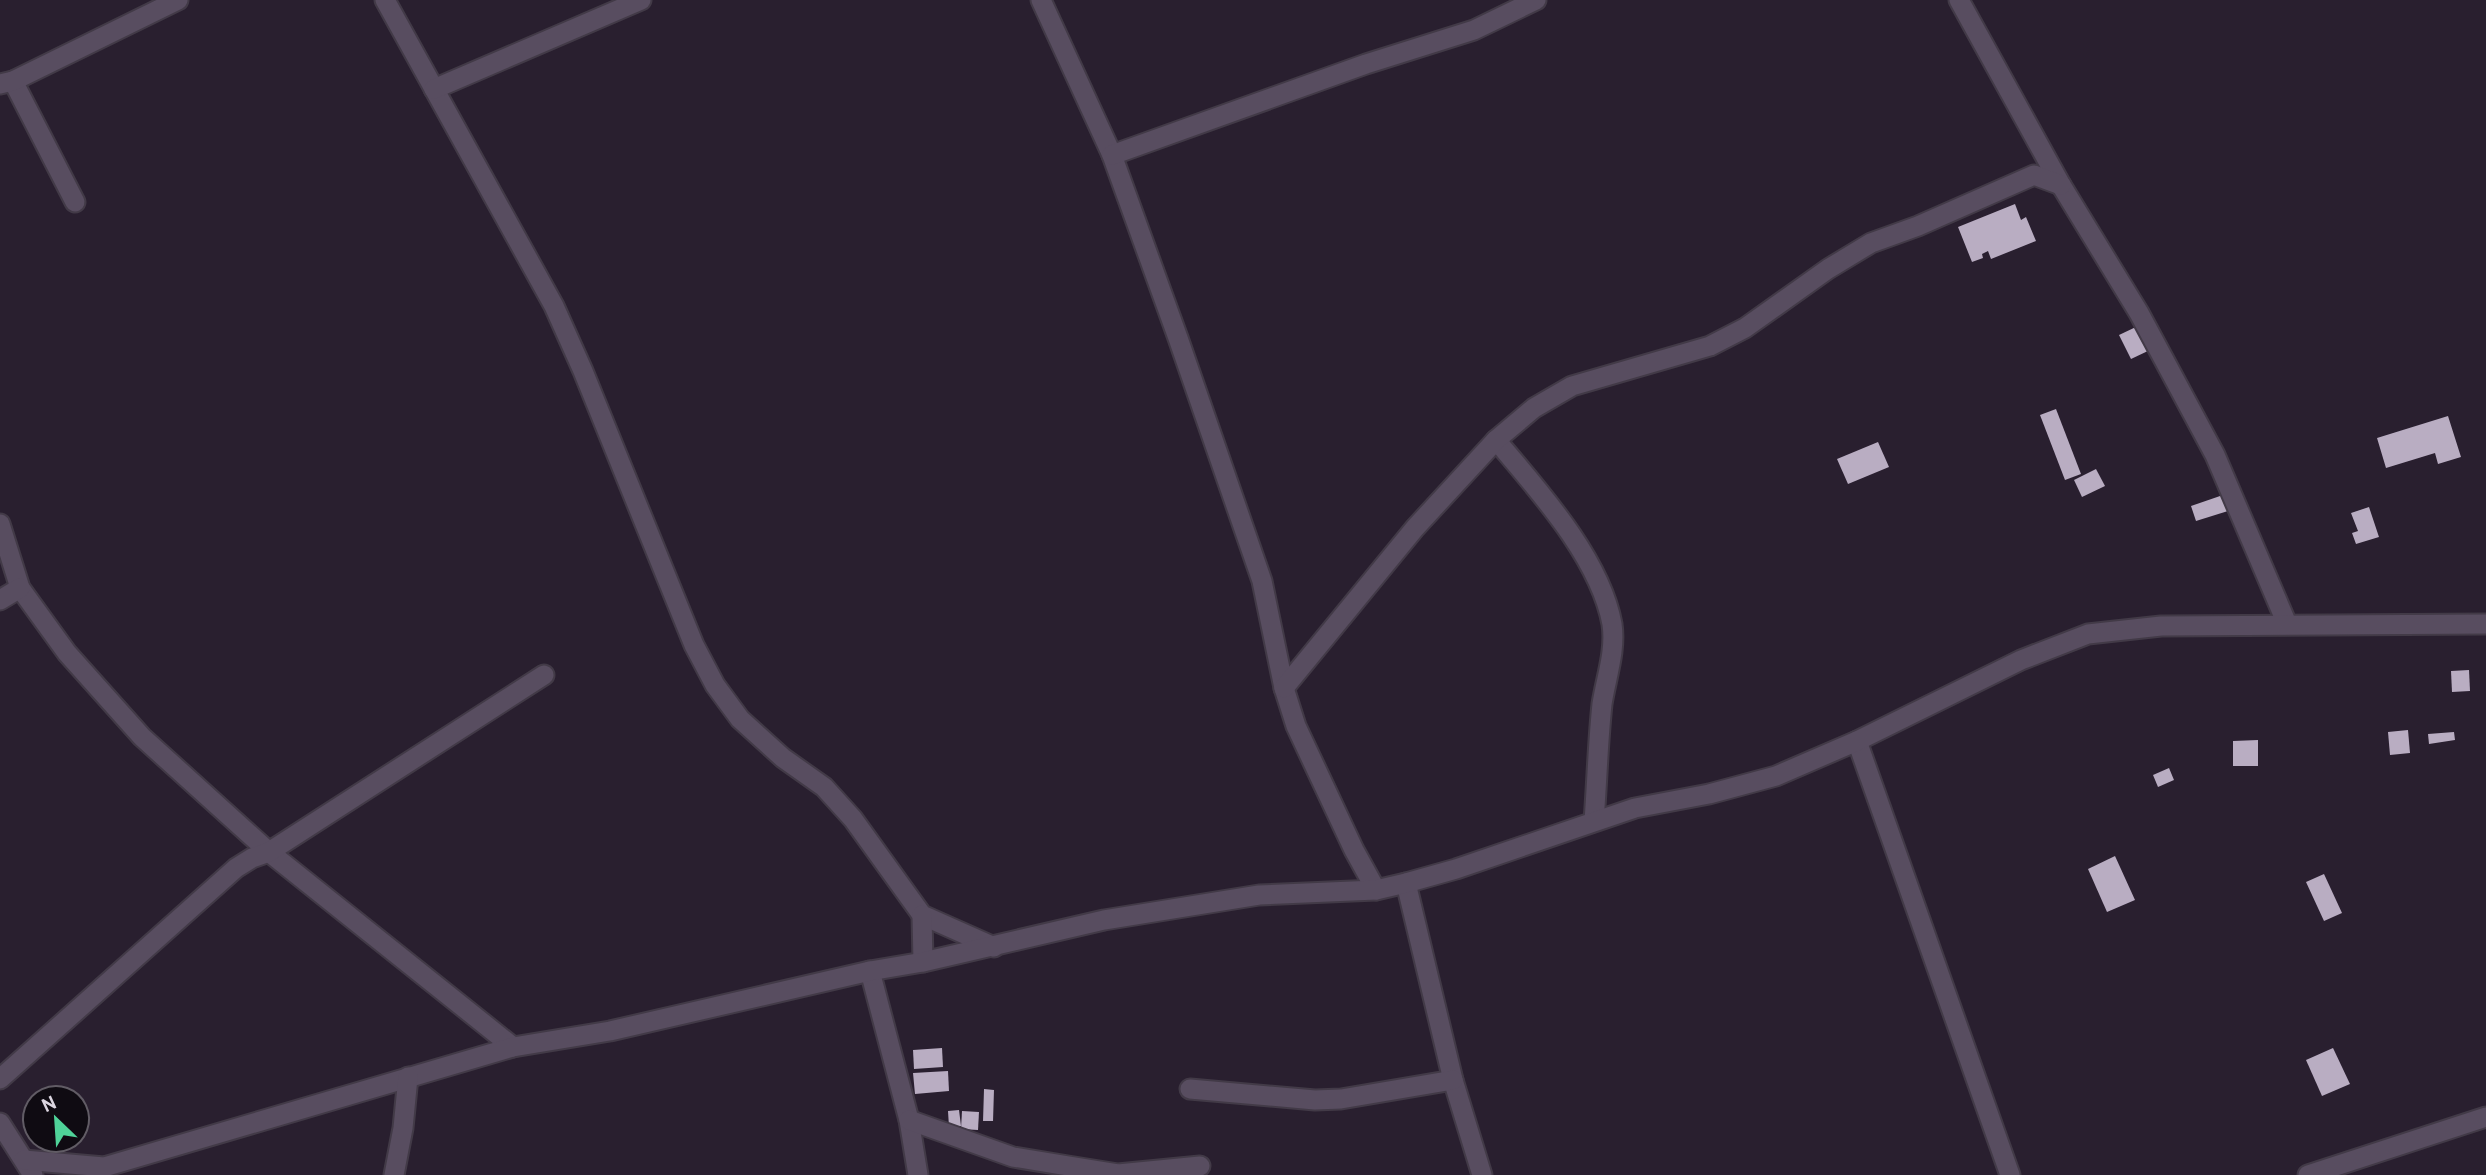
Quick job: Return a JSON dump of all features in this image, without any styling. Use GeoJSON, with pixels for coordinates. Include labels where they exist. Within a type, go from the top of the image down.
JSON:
{"type":"FeatureCollection","features":[{"type":"Feature","properties":{"kind":"street"},"geometry":{"type":"LineString","coordinates":[[75,202],[6,83],[152,6],[178,0]]}},
{"type":"Feature","properties":{"kind":"street"},"geometry":{"type":"LineString","coordinates":[[385,0],[554,306],[694,645],[715,685],[740,719],[783,758],[824,788],[853,819],[922,915],[994,947]]}},
{"type":"Feature","properties":{"kind":"street"},"geometry":{"type":"LineString","coordinates":[[434,89],[641,0]]}},
{"type":"Feature","properties":{"kind":"street"},"geometry":{"type":"LineString","coordinates":[[1041,0],[1112,155],[1262,581],[1284,688],[1296,726],[1354,850],[1376,890]]}},
{"type":"Feature","properties":{"kind":"street"},"geometry":{"type":"LineString","coordinates":[[1112,155],[1366,64],[1474,30],[1536,0]]}},
{"type":"Feature","properties":{"kind":"street"},"geometry":{"type":"LineString","coordinates":[[1959,0],[2061,185],[2139,313],[2216,455],[2287,624]]}},
{"type":"Feature","properties":{"kind":"street"},"geometry":{"type":"LineString","coordinates":[[2034,175],[2041,147]]}},
{"type":"Feature","properties":{"kind":"street"},"geometry":{"type":"LineString","coordinates":[[1284,688],[1415,528],[1496,440],[1534,408],[1572,386],[1710,346],[1745,328],[1828,269],[1871,243],[1918,226],[2034,175],[2061,185]]}},
{"type":"Feature","properties":{"kind":"street"},"geometry":{"type":"LineString","coordinates":[[1496,440],[1558,514],[1580,548],[1602,592],[1612,625],[1612,647],[1602,703],[1594,821]]}},
{"type":"Feature","properties":{"kind":"street"},"geometry":{"type":"LineString","coordinates":[[0,524],[20,588],[67,653],[142,737],[270,852],[513,1047]]}},
{"type":"Feature","properties":{"kind":"street"},"geometry":{"type":"LineString","coordinates":[[0,600],[20,588]]}},
{"type":"Feature","properties":{"kind":"street"},"geometry":{"type":"LineString","coordinates":[[0,1123],[29,1168],[101,1171],[513,1047],[610,1031],[870,971],[994,947],[1104,920],[1259,895],[1376,890],[1406,883],[1456,869],[1635,808],[1709,794],[1776,776],[1857,741],[2021,660],[2088,634],[2161,626],[2486,624]]}},
{"type":"Feature","properties":{"kind":"street"},"geometry":{"type":"LineString","coordinates":[[0,1079],[236,868],[252,858],[270,852],[544,675]]}},
{"type":"Feature","properties":{"kind":"street"},"geometry":{"type":"LineString","coordinates":[[1857,741],[2010,1175]]}},
{"type":"Feature","properties":{"kind":"street"},"geometry":{"type":"LineString","coordinates":[[1406,883],[1453,1080],[1482,1175]]}},
{"type":"Feature","properties":{"kind":"street"},"geometry":{"type":"LineString","coordinates":[[922,915],[923,962]]}},
{"type":"Feature","properties":{"kind":"street"},"geometry":{"type":"LineString","coordinates":[[870,971],[909,1121],[918,1175]]}},
{"type":"Feature","properties":{"kind":"street"},"geometry":{"type":"LineString","coordinates":[[394,1175],[403,1128],[408,1077]]}},
{"type":"Feature","properties":{"kind":"street"},"geometry":{"type":"LineString","coordinates":[[1190,1089],[1328,1100],[1453,1080]]}},
{"type":"Feature","properties":{"kind":"street"},"geometry":{"type":"LineString","coordinates":[[2308,1175],[2486,1116]]}},
{"type":"Feature","properties":{"kind":"street"},"geometry":{"type":"LineString","coordinates":[[909,1121],[1013,1157],[1118,1174],[1200,1166]]}},
{"type":"Feature","properties":{"kind":"building"},"geometry":{"type":"Polygon","coordinates":[[[2015,204],[2021,220],[2026,217],[2036,241],[1991,259],[1988,251],[1982,254],[1983,258],[1972,262],[1958,227],[2015,204]]]}},
{"type":"Feature","properties":{"kind":"building"},"geometry":{"type":"Polygon","coordinates":[[[2138,326],[2150,350],[2131,359],[2119,335],[2138,326]]]}},
{"type":"Feature","properties":{"kind":"building"},"geometry":{"type":"Polygon","coordinates":[[[2056,409],[2081,474],[2065,480],[2040,415],[2056,409]]]}},
{"type":"Feature","properties":{"kind":"building"},"geometry":{"type":"Polygon","coordinates":[[[2448,416],[2461,457],[2438,464],[2435,453],[2386,468],[2377,438],[2448,416]]]}},
{"type":"Feature","properties":{"kind":"building"},"geometry":{"type":"Polygon","coordinates":[[[1878,442],[1889,467],[1848,484],[1837,459],[1878,442]]]}},
{"type":"Feature","properties":{"kind":"building"},"geometry":{"type":"Polygon","coordinates":[[[2096,469],[2105,486],[2082,497],[2074,480],[2096,469]]]}},
{"type":"Feature","properties":{"kind":"building"},"geometry":{"type":"Polygon","coordinates":[[[2223,495],[2228,511],[2196,521],[2191,506],[2223,495]]]}},
{"type":"Feature","properties":{"kind":"building"},"geometry":{"type":"Polygon","coordinates":[[[2369,507],[2379,537],[2356,544],[2352,533],[2358,531],[2351,513],[2369,507]]]}},
{"type":"Feature","properties":{"kind":"building"},"geometry":{"type":"Polygon","coordinates":[[[2469,670],[2470,691],[2452,692],[2451,671],[2469,670]]]}},
{"type":"Feature","properties":{"kind":"building"},"geometry":{"type":"Polygon","coordinates":[[[2408,730],[2410,753],[2390,755],[2388,732],[2408,730]]]}},
{"type":"Feature","properties":{"kind":"building"},"geometry":{"type":"Polygon","coordinates":[[[2454,732],[2455,740],[2429,744],[2428,734],[2454,732]]]}},
{"type":"Feature","properties":{"kind":"building"},"geometry":{"type":"Polygon","coordinates":[[[2258,740],[2258,766],[2233,766],[2233,741],[2258,740]]]}},
{"type":"Feature","properties":{"kind":"building"},"geometry":{"type":"Polygon","coordinates":[[[2169,768],[2174,780],[2158,787],[2153,775],[2169,768]]]}},
{"type":"Feature","properties":{"kind":"building"},"geometry":{"type":"Polygon","coordinates":[[[2115,856],[2135,900],[2107,912],[2088,869],[2115,856]]]}},
{"type":"Feature","properties":{"kind":"building"},"geometry":{"type":"Polygon","coordinates":[[[2324,874],[2342,913],[2324,921],[2306,882],[2324,874]]]}},
{"type":"Feature","properties":{"kind":"building"},"geometry":{"type":"Polygon","coordinates":[[[942,1048],[943,1067],[914,1069],[913,1050],[942,1048]]]}},
{"type":"Feature","properties":{"kind":"building"},"geometry":{"type":"Polygon","coordinates":[[[2333,1048],[2350,1084],[2322,1096],[2306,1060],[2333,1048]]]}},
{"type":"Feature","properties":{"kind":"building"},"geometry":{"type":"Polygon","coordinates":[[[948,1071],[949,1091],[915,1094],[913,1073],[948,1071]]]}},
{"type":"Feature","properties":{"kind":"building"},"geometry":{"type":"Polygon","coordinates":[[[984,1089],[994,1090],[993,1121],[983,1121],[984,1089]]]}},
{"type":"Feature","properties":{"kind":"building"},"geometry":{"type":"Polygon","coordinates":[[[959,1110],[961,1126],[949,1127],[948,1111],[959,1110]]]}},
{"type":"Feature","properties":{"kind":"building"},"geometry":{"type":"Polygon","coordinates":[[[962,1111],[979,1112],[978,1130],[961,1129],[962,1111]]]}}]}
